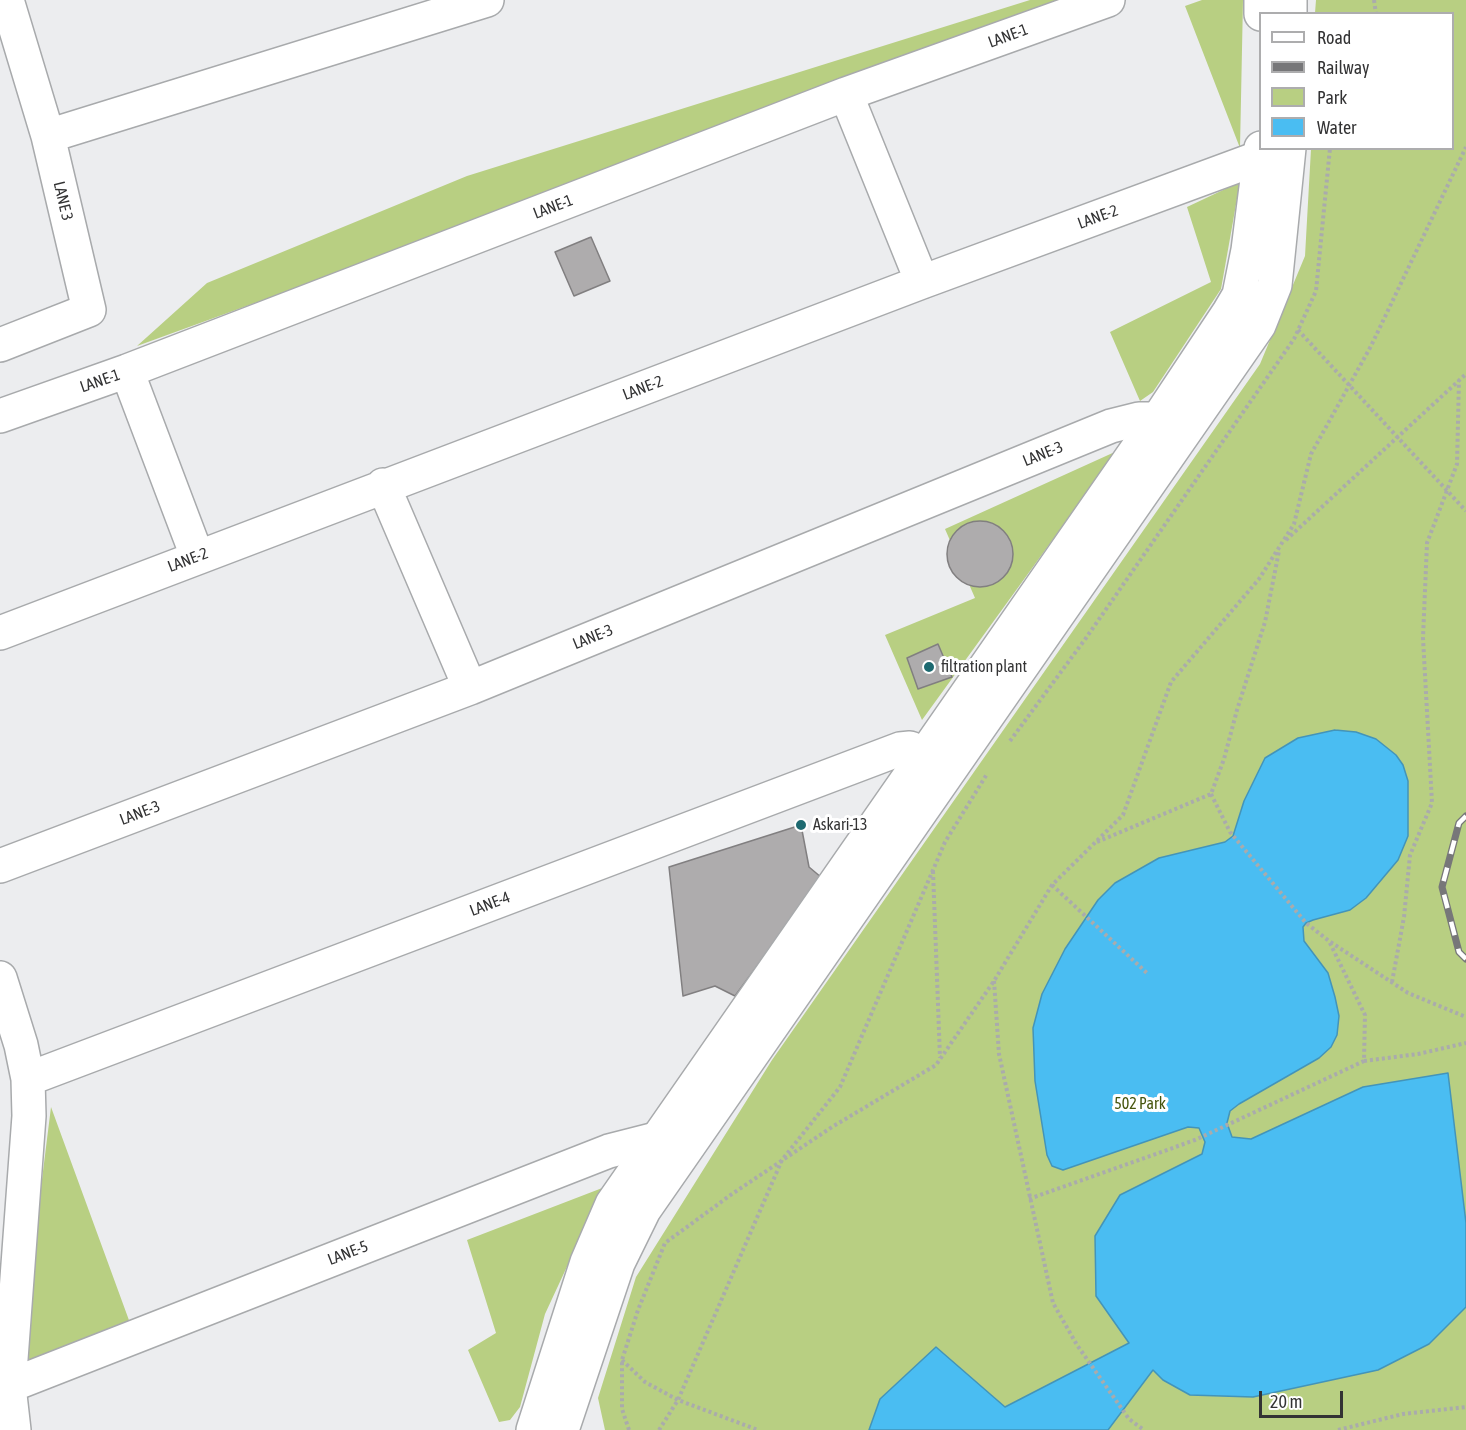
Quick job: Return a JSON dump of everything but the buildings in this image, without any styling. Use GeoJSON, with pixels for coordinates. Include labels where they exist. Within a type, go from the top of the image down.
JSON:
{"type":"FeatureCollection","features":[{"type":"Feature","properties":{"kind":"street","name":"LANE 3"},"geometry":{"type":"LineString","coordinates":[[0,345],[89,310],[48,136],[7,0]]}},
{"type":"Feature","properties":{"kind":"street"},"geometry":{"type":"LineString","coordinates":[[48,136],[487,0]]}},
{"type":"Feature","properties":{"kind":"street","name":"LANE-1"},"geometry":{"type":"LineString","coordinates":[[0,416],[127,371],[846,94],[1108,0]]}},
{"type":"Feature","properties":{"kind":"street"},"geometry":{"type":"LineString","coordinates":[[846,94],[922,282]]}},
{"type":"Feature","properties":{"kind":"street"},"geometry":{"type":"LineString","coordinates":[[545,1426],[644,1210],[938,761],[1170,426],[1239,295],[1248,249],[1275,152]]}},
{"type":"Feature","properties":{"kind":"street","name":"LANE-2"},"geometry":{"type":"LineString","coordinates":[[0,633],[383,485],[1275,152]]}},
{"type":"Feature","properties":{"kind":"street"},"geometry":{"type":"LineString","coordinates":[[127,371],[197,556]]}},
{"type":"Feature","properties":{"kind":"street","name":"LANE-3"},"geometry":{"type":"LineString","coordinates":[[0,866],[470,688],[1111,426],[1139,419],[1170,426]]}},
{"type":"Feature","properties":{"kind":"street"},"geometry":{"type":"LineString","coordinates":[[383,485],[470,688]]}},
{"type":"Feature","properties":{"kind":"street","name":"LANE-4"},"geometry":{"type":"LineString","coordinates":[[28,1079],[900,749],[910,748],[938,761]]}},
{"type":"Feature","properties":{"kind":"street"},"geometry":{"type":"LineString","coordinates":[[545,1426],[587,1262],[612,1204],[656,1139],[938,761]]}},
{"type":"Feature","properties":{"kind":"street"},"geometry":{"type":"LineString","coordinates":[[0,978],[21,1046],[28,1079],[29,1116],[9,1386],[14,1430]]}},
{"type":"Feature","properties":{"kind":"street","name":"LANE-5"},"geometry":{"type":"LineString","coordinates":[[9,1386],[609,1151],[656,1139],[691,1140]]}},
{"type":"Feature","properties":{"kind":"path"},"geometry":{"type":"LineString","coordinates":[[629,1430],[622,1409],[622,1360],[638,1310],[665,1243],[782,1160],[936,1065],[994,981],[1053,885],[1123,815],[1171,682],[1258,579],[1294,524],[1311,454],[1371,346],[1466,147]]}},
{"type":"Feature","properties":{"kind":"path"},"geometry":{"type":"LineString","coordinates":[[1008,744],[1086,638],[1298,330],[1316,291],[1330,150]]}},
{"type":"Feature","properties":{"kind":"path"},"geometry":{"type":"LineString","coordinates":[[1298,330],[1466,511]]}},
{"type":"Feature","properties":{"kind":"path"},"geometry":{"type":"LineString","coordinates":[[1094,843],[1211,794],[1224,759],[1265,622],[1280,547],[1466,374]]}},
{"type":"Feature","properties":{"kind":"path"},"geometry":{"type":"LineString","coordinates":[[1392,982],[1404,917],[1410,855],[1432,803],[1424,638],[1427,543],[1457,464],[1459,380]]}},
{"type":"Feature","properties":{"kind":"path"},"geometry":{"type":"LineString","coordinates":[[659,1430],[678,1400],[782,1160],[840,1087],[945,842],[988,773]]}},
{"type":"Feature","properties":{"kind":"path"},"geometry":{"type":"LineString","coordinates":[[1211,794],[1230,832],[1306,923],[1329,941],[1408,993],[1466,1017]]}},
{"type":"Feature","properties":{"kind":"path"},"geometry":{"type":"LineString","coordinates":[[933,870],[940,1060]]}},
{"type":"Feature","properties":{"kind":"path"},"geometry":{"type":"LineString","coordinates":[[1053,885],[1148,974]]}},
{"type":"Feature","properties":{"kind":"path"},"geometry":{"type":"LineString","coordinates":[[1329,941],[1365,1015],[1364,1061]]}},
{"type":"Feature","properties":{"kind":"path"},"geometry":{"type":"LineString","coordinates":[[994,981],[999,1054],[1053,1303],[1077,1345],[1129,1419],[1144,1430]]}},
{"type":"Feature","properties":{"kind":"path"},"geometry":{"type":"LineString","coordinates":[[1029,1199],[1195,1140],[1364,1061],[1418,1054],[1466,1044]]}},
{"type":"Feature","properties":{"kind":"path"},"geometry":{"type":"LineString","coordinates":[[622,1360],[645,1382],[678,1400],[758,1430]]}},
{"type":"Feature","properties":{"kind":"path"},"geometry":{"type":"LineString","coordinates":[[1338,1430],[1402,1413],[1466,1407]]}},
{"type":"Feature","properties":{"kind":"green space"},"geometry":{"type":"Polygon","coordinates":[[[1030,0],[1086,0],[137,346],[207,283],[467,176],[1030,0]]]}},
{"type":"Feature","properties":{"kind":"green space"},"geometry":{"type":"Polygon","coordinates":[[[1202,0],[1243,0],[1240,148],[1185,6],[1202,0]]]}},
{"type":"Feature","properties":{"kind":"green space","name":"502 Park"},"geometry":{"type":"Polygon","coordinates":[[[1316,0],[1466,0],[1466,1430],[605,1430],[598,1398],[636,1277],[772,1060],[1260,364],[1305,256],[1311,150],[1454,150],[1454,12],[1315,12],[1316,0]]]}},
{"type":"Feature","properties":{"kind":"green space"},"geometry":{"type":"Polygon","coordinates":[[[1240,182],[1221,289],[1153,392],[1140,401],[1110,332],[1211,282],[1187,207],[1240,182]]]}},
{"type":"Feature","properties":{"kind":"green space"},"geometry":{"type":"Polygon","coordinates":[[[1117,451],[922,720],[885,635],[975,598],[945,529],[1117,451]]]}},
{"type":"Feature","properties":{"kind":"green space"},"geometry":{"type":"Polygon","coordinates":[[[51,1107],[130,1323],[33,1362],[24,1358],[21,1348],[51,1107]]]}},
{"type":"Feature","properties":{"kind":"green space"},"geometry":{"type":"Polygon","coordinates":[[[610,1185],[584,1230],[545,1314],[520,1407],[510,1420],[499,1422],[468,1350],[496,1333],[467,1240],[610,1185]]]}},
{"type":"Feature","properties":{"kind":"water"},"geometry":{"type":"Polygon","coordinates":[[[1335,730],[1356,732],[1376,739],[1396,755],[1403,765],[1408,781],[1408,836],[1398,860],[1366,898],[1350,910],[1313,920],[1303,927],[1304,941],[1328,973],[1335,997],[1339,1016],[1337,1035],[1331,1047],[1319,1058],[1239,1104],[1230,1111],[1227,1123],[1232,1137],[1251,1139],[1363,1087],[1448,1073],[1466,1223],[1466,1307],[1429,1344],[1378,1370],[1253,1397],[1190,1395],[1163,1380],[1153,1370],[1108,1430],[869,1430],[880,1399],[936,1347],[1005,1407],[1129,1343],[1096,1296],[1095,1236],[1120,1195],[1202,1154],[1205,1142],[1199,1128],[1188,1127],[1063,1170],[1052,1166],[1047,1155],[1035,1081],[1033,1028],[1042,994],[1065,949],[1098,900],[1115,883],[1159,858],[1225,842],[1233,836],[1244,801],[1265,758],[1298,738],[1335,730]]]}},
{"type":"Feature","properties":{"kind":"railway"},"geometry":{"type":"LineString","coordinates":[[1466,816],[1459,823],[1442,887],[1459,952],[1466,959]]}},
{"type":"Feature","properties":{"kind":"place","name":"filtration plant"},"geometry":{"type":"Point","coordinates":[929,667]}},
{"type":"Feature","properties":{"kind":"place","name":"Askari-13"},"geometry":{"type":"Point","coordinates":[801,825]}}]}
